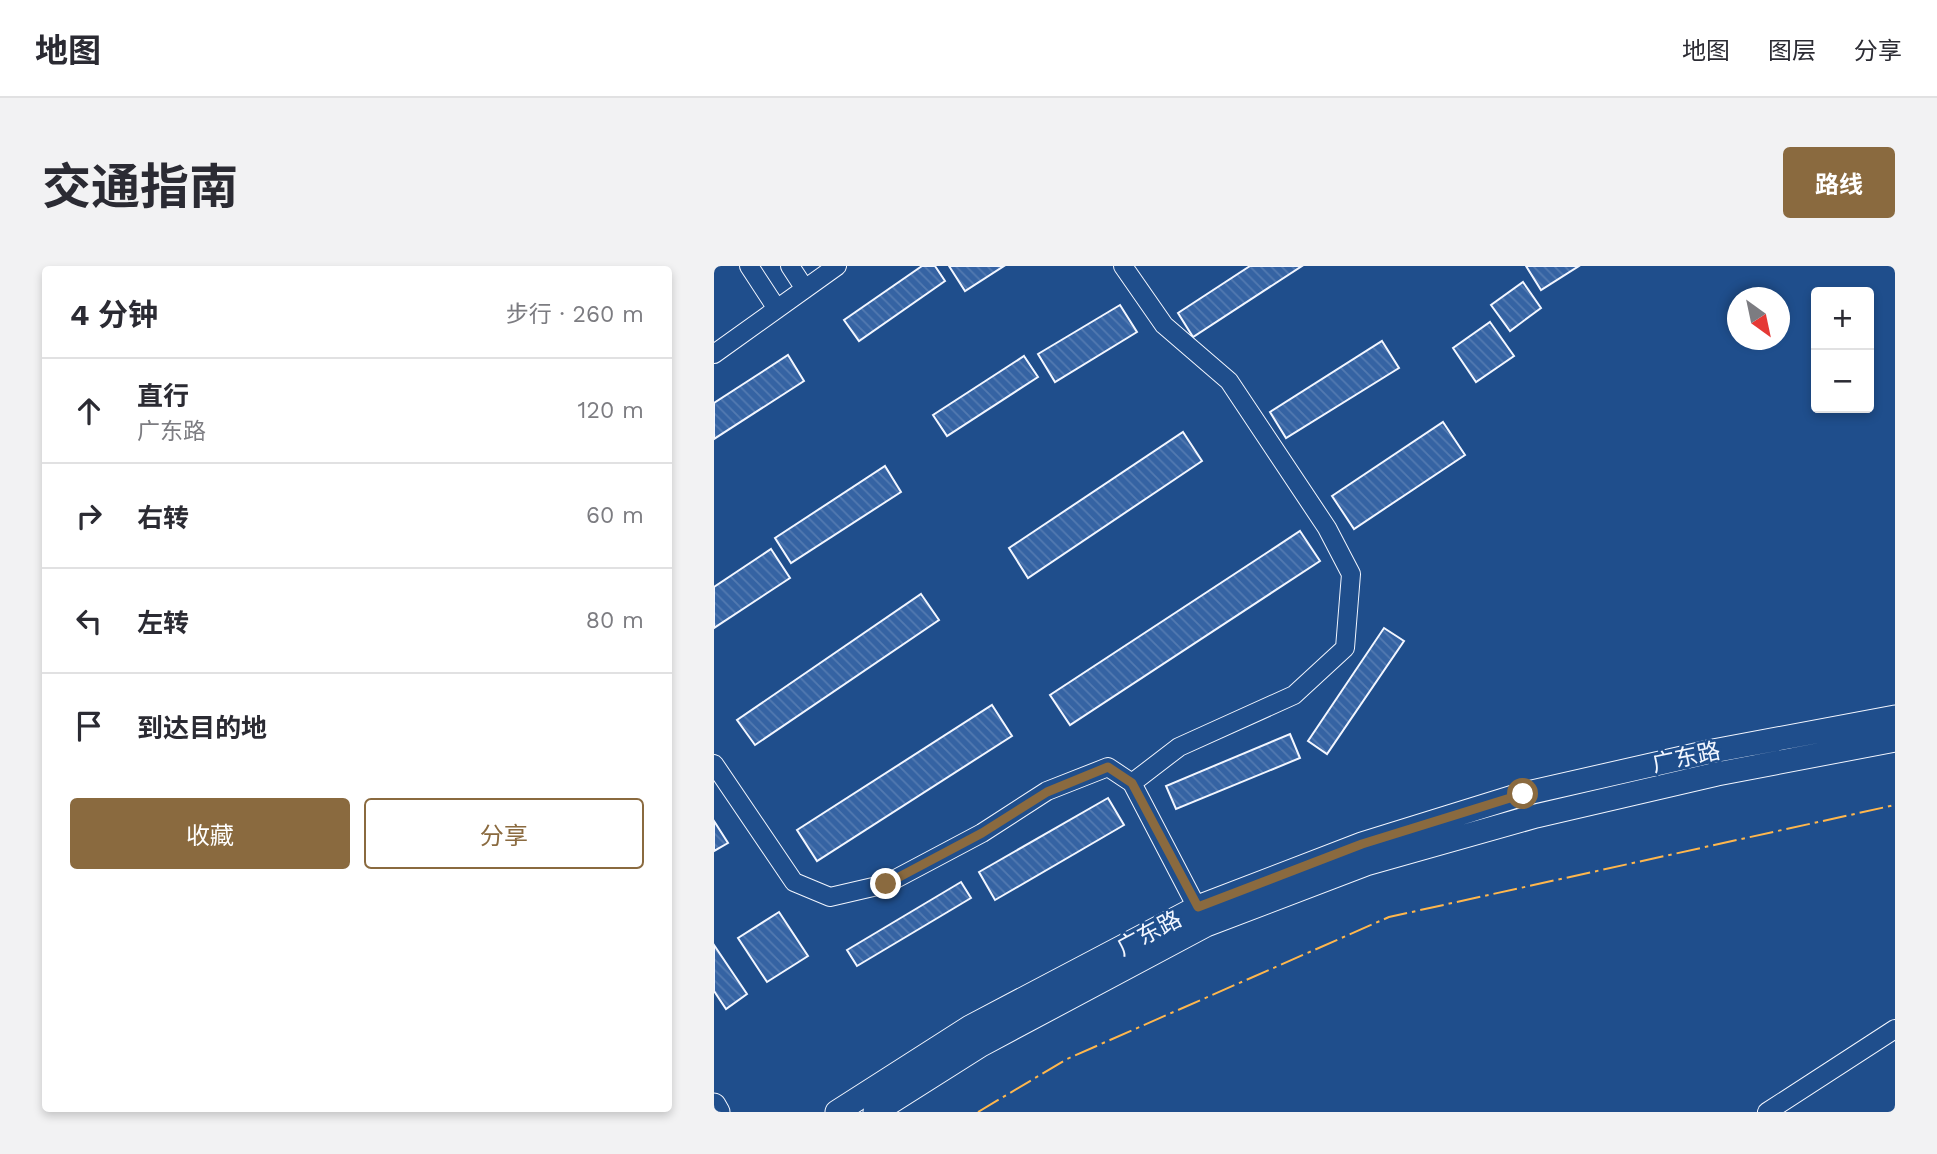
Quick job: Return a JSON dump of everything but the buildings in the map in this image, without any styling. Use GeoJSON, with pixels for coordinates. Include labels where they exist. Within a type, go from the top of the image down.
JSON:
{"type":"FeatureCollection","features":[{"type":"Feature","properties":{"kind":"street"},"geometry":{"type":"LineString","coordinates":[[749,266],[777,309]]}},
{"type":"Feature","properties":{"kind":"street"},"geometry":{"type":"LineString","coordinates":[[790,266],[805,289]]}},
{"type":"Feature","properties":{"kind":"street"},"geometry":{"type":"LineString","coordinates":[[714,354],[837,266]]}},
{"type":"Feature","properties":{"kind":"street"},"geometry":{"type":"LineString","coordinates":[[1123,266],[1164,325],[1228,381],[1327,528],[1351,574],[1345,648],[1294,695],[1179,747],[1132,783]]}},
{"type":"Feature","properties":{"kind":"street","name":"广东路"},"geometry":{"type":"LineString","coordinates":[[836,1112],[970,1027],[1202,916],[1362,844],[1523,794],[1713,751],[1895,717]]}},
{"type":"Feature","properties":{"kind":"street","name":"广东路"},"geometry":{"type":"LineString","coordinates":[[875,1112],[981,1045],[1202,916],[1366,864],[1536,816],[1717,774],[1895,740]]}},
{"type":"Feature","properties":{"kind":"street"},"geometry":{"type":"LineString","coordinates":[[714,764],[794,882],[830,897],[886,884],[982,833],[1047,792],[1108,767],[1132,783],[1202,916]]}},
{"type":"Feature","properties":{"kind":"street"},"geometry":{"type":"LineString","coordinates":[[1767,1112],[1895,1030]]}},
{"type":"Feature","properties":{"kind":"street"},"geometry":{"type":"LineString","coordinates":[[714,1105],[718,1112]]}},
{"type":"Feature","properties":{"kind":"power"},"geometry":{"type":"LineString","coordinates":[[978,1112],[1067,1059],[1389,917],[1895,805]]}},
{"type":"Feature","properties":{"kind":"route"},"geometry":{"type":"LineString","coordinates":[[886,884],[982,833],[1047,792],[1108,767],[1132,783],[1198,907],[1362,844],[1523,794]]}}]}
